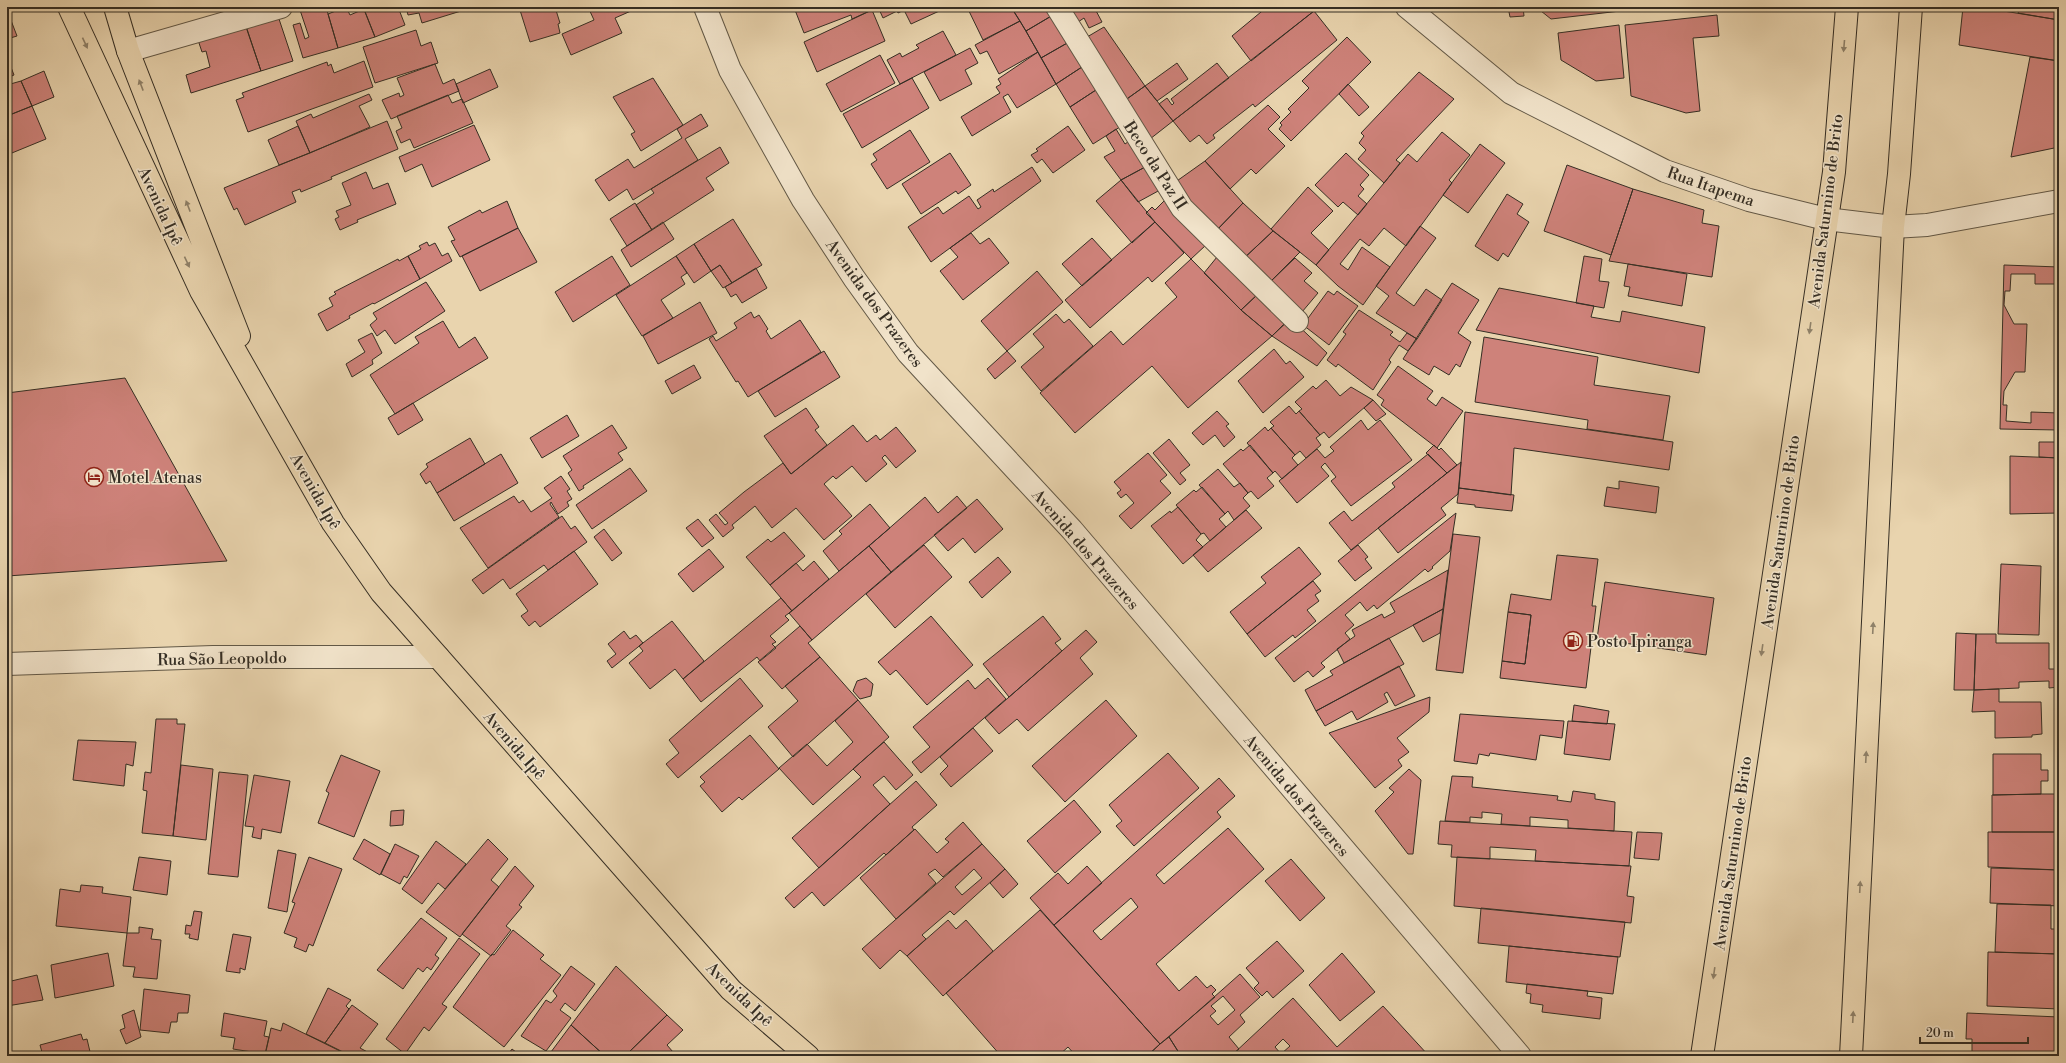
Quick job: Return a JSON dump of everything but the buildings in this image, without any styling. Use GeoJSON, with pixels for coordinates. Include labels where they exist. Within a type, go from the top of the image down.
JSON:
{"type":"FeatureCollection","features":[{"type":"Feature","properties":{"kind":"main road","name":"Avenida Ipê"},"geometry":{"type":"LineString","coordinates":[[69,7],[201,291],[333,523],[381,592],[731,990],[808,1056]]}},
{"type":"Feature","properties":{"kind":"main road","name":"Avenida Ipê"},"geometry":{"type":"LineString","coordinates":[[115,7],[128,51],[264,400]]}},
{"type":"Feature","properties":{"kind":"main road","name":"Avenida Saturnino de Brito"},"geometry":{"type":"LineString","coordinates":[[1702,1056],[1834,172],[1847,7]]}},
{"type":"Feature","properties":{"kind":"main road"},"geometry":{"type":"LineString","coordinates":[[1851,1056],[1893,227],[1899,174],[1911,7]]}},
{"type":"Feature","properties":{"kind":"street"},"geometry":{"type":"LineString","coordinates":[[128,51],[281,7]]}},
{"type":"Feature","properties":{"kind":"street","name":"Avenida dos Prazeres"},"geometry":{"type":"LineString","coordinates":[[705,7],[730,70],[803,200],[854,278],[908,353],[1072,530],[1520,1056]]}},
{"type":"Feature","properties":{"kind":"street","name":"Beco da Paz II"},"geometry":{"type":"LineString","coordinates":[[1058,7],[1182,208],[1296,321]]}},
{"type":"Feature","properties":{"kind":"street","name":"Rua Itapema"},"geometry":{"type":"LineString","coordinates":[[1407,7],[1511,93],[1665,171],[1749,200],[1826,219],[1893,227],[1927,225],[2059,201]]}},
{"type":"Feature","properties":{"kind":"street","name":"Rua São Leopoldo"},"geometry":{"type":"LineString","coordinates":[[7,664],[213,657],[438,656]]}},
{"type":"Feature","properties":{"kind":"place","name":"Motel Atenas"},"geometry":{"type":"Point","coordinates":[94,477]}},
{"type":"Feature","properties":{"kind":"place","name":"Posto Ipiranga"},"geometry":{"type":"Point","coordinates":[1573,641]}}]}
